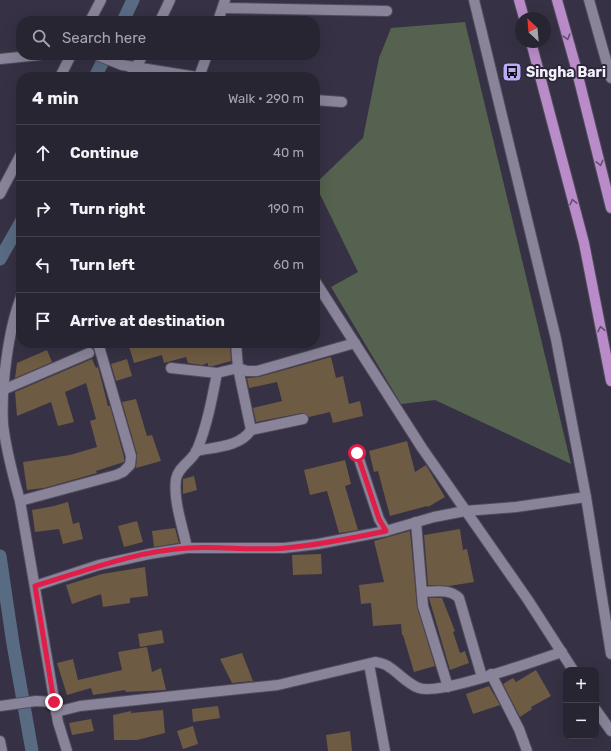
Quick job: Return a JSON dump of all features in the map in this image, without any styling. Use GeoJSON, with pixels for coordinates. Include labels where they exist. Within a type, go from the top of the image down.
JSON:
{"type":"FeatureCollection","features":[{"type":"Feature","properties":{"kind":"main road"},"geometry":{"type":"LineString","coordinates":[[519,0],[522,12]]}},
{"type":"Feature","properties":{"kind":"main road"},"geometry":{"type":"LineString","coordinates":[[557,0],[575,64],[611,208]]}},
{"type":"Feature","properties":{"kind":"main road"},"geometry":{"type":"LineString","coordinates":[[533,48],[584,243],[611,381]]}},
{"type":"Feature","properties":{"kind":"street"},"geometry":{"type":"LineString","coordinates":[[93,16],[101,0]]}},
{"type":"Feature","properties":{"kind":"street"},"geometry":{"type":"LineString","coordinates":[[162,16],[170,0]]}},
{"type":"Feature","properties":{"kind":"street"},"geometry":{"type":"LineString","coordinates":[[474,0],[556,339],[586,496],[611,654]]}},
{"type":"Feature","properties":{"kind":"street"},"geometry":{"type":"LineString","coordinates":[[589,0],[611,78]]}},
{"type":"Feature","properties":{"kind":"street"},"geometry":{"type":"LineString","coordinates":[[220,16],[224,4],[387,11]]}},
{"type":"Feature","properties":{"kind":"street"},"geometry":{"type":"LineString","coordinates":[[0,59],[16,57]]}},
{"type":"Feature","properties":{"kind":"street"},"geometry":{"type":"LineString","coordinates":[[62,72],[68,60]]}},
{"type":"Feature","properties":{"kind":"street"},"geometry":{"type":"LineString","coordinates":[[110,60],[135,68],[163,72]]}},
{"type":"Feature","properties":{"kind":"street"},"geometry":{"type":"LineString","coordinates":[[133,72],[140,60]]}},
{"type":"Feature","properties":{"kind":"street"},"geometry":{"type":"LineString","coordinates":[[200,72],[205,60]]}},
{"type":"Feature","properties":{"kind":"street"},"geometry":{"type":"LineString","coordinates":[[320,100],[342,102]]}},
{"type":"Feature","properties":{"kind":"street"},"geometry":{"type":"LineString","coordinates":[[0,194],[3,181],[16,162]]}},
{"type":"Feature","properties":{"kind":"street"},"geometry":{"type":"LineString","coordinates":[[320,289],[422,448],[571,667]]}},
{"type":"Feature","properties":{"kind":"street"},"geometry":{"type":"LineString","coordinates":[[16,316],[10,339],[3,423],[11,468],[20,501],[55,707],[67,751]]}},
{"type":"Feature","properties":{"kind":"street"},"geometry":{"type":"LineString","coordinates":[[172,368],[217,373],[238,368],[247,371],[257,371],[355,343]]}},
{"type":"Feature","properties":{"kind":"street"},"geometry":{"type":"LineString","coordinates":[[20,501],[116,475],[123,472],[130,466],[131,456],[99,348]]}},
{"type":"Feature","properties":{"kind":"street"},"geometry":{"type":"LineString","coordinates":[[236,348],[238,368],[251,430]]}},
{"type":"Feature","properties":{"kind":"street"},"geometry":{"type":"LineString","coordinates":[[5,389],[89,353]]}},
{"type":"Feature","properties":{"kind":"street"},"geometry":{"type":"LineString","coordinates":[[187,548],[176,495],[176,478],[180,469],[196,450],[209,411],[217,373]]}},
{"type":"Feature","properties":{"kind":"street"},"geometry":{"type":"LineString","coordinates":[[196,450],[238,442],[247,436],[251,430],[303,419]]}},
{"type":"Feature","properties":{"kind":"street"},"geometry":{"type":"LineString","coordinates":[[357,453],[379,519],[386,531]]}},
{"type":"Feature","properties":{"kind":"street"},"geometry":{"type":"LineString","coordinates":[[35,586],[99,566],[149,554],[187,548],[284,548],[318,544],[386,531],[416,522],[465,511],[516,507],[586,496]]}},
{"type":"Feature","properties":{"kind":"street"},"geometry":{"type":"LineString","coordinates":[[416,522],[426,621],[448,687]]}},
{"type":"Feature","properties":{"kind":"street"},"geometry":{"type":"LineString","coordinates":[[422,592],[448,592],[454,593],[459,598],[486,676],[516,724],[527,751]]}},
{"type":"Feature","properties":{"kind":"street"},"geometry":{"type":"LineString","coordinates":[[4,706],[36,701],[55,707],[80,706],[278,685],[375,662],[389,666],[419,689],[433,690],[486,676],[562,652]]}},
{"type":"Feature","properties":{"kind":"street"},"geometry":{"type":"LineString","coordinates":[[369,664],[386,751]]}},
{"type":"Feature","properties":{"kind":"street"},"geometry":{"type":"LineString","coordinates":[[599,714],[611,731]]}},
{"type":"Feature","properties":{"kind":"street"},"geometry":{"type":"LineString","coordinates":[[0,741],[2,751]]}},
{"type":"Feature","properties":{"kind":"green space"},"geometry":{"type":"Polygon","coordinates":[[[465,22],[571,464],[435,400],[401,404],[331,287],[358,272],[320,194],[320,179],[363,138],[379,58],[391,28],[465,22]]]}},
{"type":"Feature","properties":{"kind":"building"},"geometry":{"type":"Polygon","coordinates":[[[130,348],[230,348],[231,361],[213,366],[208,366],[208,363],[202,365],[188,363],[186,357],[164,363],[162,355],[134,363],[130,348]]]}},
{"type":"Feature","properties":{"kind":"building"},"geometry":{"type":"Polygon","coordinates":[[[47,350],[52,362],[15,378],[17,363],[47,350]]]}},
{"type":"Feature","properties":{"kind":"building"},"geometry":{"type":"Polygon","coordinates":[[[331,357],[336,378],[343,376],[349,404],[360,401],[363,416],[333,423],[330,412],[309,417],[302,413],[256,422],[253,408],[282,401],[277,382],[249,388],[247,378],[259,377],[331,357]]]}},
{"type":"Feature","properties":{"kind":"building"},"geometry":{"type":"Polygon","coordinates":[[[92,359],[96,368],[98,367],[108,406],[110,406],[124,457],[124,462],[96,471],[97,473],[44,488],[27,490],[23,462],[70,455],[97,447],[90,421],[96,419],[86,383],[65,392],[74,422],[58,426],[51,402],[17,416],[15,392],[92,359]]]}},
{"type":"Feature","properties":{"kind":"building"},"geometry":{"type":"Polygon","coordinates":[[[127,359],[132,376],[116,381],[111,364],[127,359]]]}},
{"type":"Feature","properties":{"kind":"building"},"geometry":{"type":"Polygon","coordinates":[[[136,399],[147,436],[152,435],[161,461],[136,468],[137,454],[122,402],[136,399]]]}},
{"type":"Feature","properties":{"kind":"building"},"geometry":{"type":"Polygon","coordinates":[[[407,441],[415,472],[426,465],[445,497],[428,507],[427,506],[390,516],[378,471],[374,472],[369,451],[407,441]]]}},
{"type":"Feature","properties":{"kind":"building"},"geometry":{"type":"Polygon","coordinates":[[[345,460],[351,484],[345,486],[358,530],[339,533],[327,491],[310,495],[304,470],[345,460]]]}},
{"type":"Feature","properties":{"kind":"building"},"geometry":{"type":"Polygon","coordinates":[[[194,476],[197,490],[183,494],[183,479],[194,476]]]}},
{"type":"Feature","properties":{"kind":"building"},"geometry":{"type":"Polygon","coordinates":[[[68,502],[73,524],[79,522],[83,539],[63,544],[59,529],[35,532],[32,510],[68,502]]]}},
{"type":"Feature","properties":{"kind":"building"},"geometry":{"type":"Polygon","coordinates":[[[137,521],[143,542],[124,547],[118,526],[137,521]]]}},
{"type":"Feature","properties":{"kind":"building"},"geometry":{"type":"Polygon","coordinates":[[[175,528],[179,543],[154,547],[152,531],[175,528]]]}},
{"type":"Feature","properties":{"kind":"building"},"geometry":{"type":"Polygon","coordinates":[[[460,529],[463,550],[467,549],[474,582],[449,586],[428,585],[424,535],[460,529]]]}},
{"type":"Feature","properties":{"kind":"building"},"geometry":{"type":"Polygon","coordinates":[[[410,531],[417,607],[435,666],[414,672],[402,635],[401,624],[373,626],[371,603],[361,604],[359,585],[384,582],[374,541],[410,531]]]}},
{"type":"Feature","properties":{"kind":"building"},"geometry":{"type":"Polygon","coordinates":[[[321,554],[322,574],[293,575],[292,555],[321,554]]]}},
{"type":"Feature","properties":{"kind":"building"},"geometry":{"type":"Polygon","coordinates":[[[145,567],[148,596],[130,598],[130,603],[103,607],[101,594],[72,604],[66,585],[102,574],[145,567]]]}},
{"type":"Feature","properties":{"kind":"building"},"geometry":{"type":"Polygon","coordinates":[[[429,598],[442,598],[455,631],[453,632],[460,653],[465,651],[469,663],[450,670],[429,598]]]}},
{"type":"Feature","properties":{"kind":"building"},"geometry":{"type":"Polygon","coordinates":[[[162,630],[164,643],[140,647],[138,634],[162,630]]]}},
{"type":"Feature","properties":{"kind":"building"},"geometry":{"type":"Polygon","coordinates":[[[147,647],[152,672],[161,668],[166,690],[126,692],[125,690],[93,695],[91,688],[67,695],[57,663],[73,659],[78,680],[122,670],[118,652],[147,647]]]}},
{"type":"Feature","properties":{"kind":"building"},"geometry":{"type":"Polygon","coordinates":[[[242,653],[253,681],[232,683],[220,659],[242,653]]]}},
{"type":"Feature","properties":{"kind":"building"},"geometry":{"type":"Polygon","coordinates":[[[536,670],[551,696],[531,707],[532,709],[520,717],[503,684],[513,678],[516,682],[536,670]]]}},
{"type":"Feature","properties":{"kind":"building"},"geometry":{"type":"Polygon","coordinates":[[[489,686],[500,705],[473,714],[466,694],[489,686]]]}},
{"type":"Feature","properties":{"kind":"building"},"geometry":{"type":"Polygon","coordinates":[[[218,706],[220,718],[193,722],[192,709],[218,706]]]}},
{"type":"Feature","properties":{"kind":"building"},"geometry":{"type":"Polygon","coordinates":[[[163,710],[165,733],[137,740],[114,740],[113,715],[131,711],[131,713],[163,710]]]}},
{"type":"Feature","properties":{"kind":"building"},"geometry":{"type":"Polygon","coordinates":[[[91,719],[94,731],[72,735],[69,723],[91,719]]]}},
{"type":"Feature","properties":{"kind":"building"},"geometry":{"type":"Polygon","coordinates":[[[193,726],[198,744],[183,749],[177,731],[193,726]]]}},
{"type":"Feature","properties":{"kind":"building"},"geometry":{"type":"Polygon","coordinates":[[[350,731],[352,751],[328,751],[326,735],[350,731]]]}},
{"type":"Feature","properties":{"kind":"waterway"},"geometry":{"type":"LineString","coordinates":[[125,16],[133,0]]}},
{"type":"Feature","properties":{"kind":"waterway"},"geometry":{"type":"LineString","coordinates":[[98,72],[104,60]]}},
{"type":"Feature","properties":{"kind":"waterway"},"geometry":{"type":"LineString","coordinates":[[0,259],[16,231]]}},
{"type":"Feature","properties":{"kind":"waterway"},"geometry":{"type":"LineString","coordinates":[[0,556],[13,644],[32,751]]}},
{"type":"Feature","properties":{"kind":"place","name":"Singha Bari"},"geometry":{"type":"Point","coordinates":[512,72]}},
{"type":"Feature","properties":{"kind":"route"},"geometry":{"type":"LineString","coordinates":[[54,702],[35,586],[99,566],[149,554],[187,548],[284,548],[318,544],[386,531],[379,519],[357,453]]}}]}
